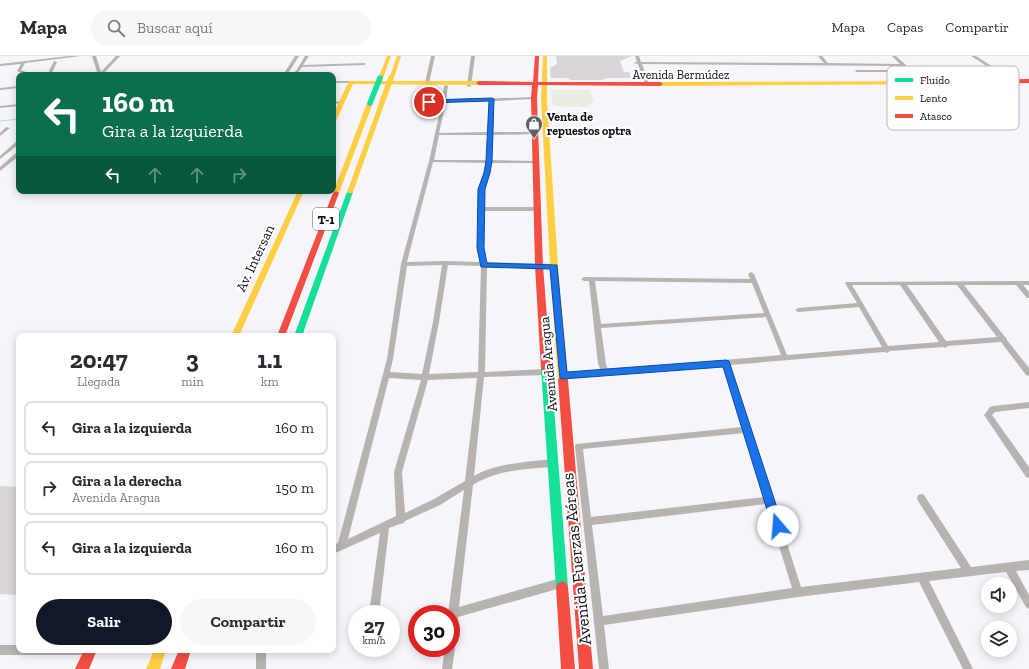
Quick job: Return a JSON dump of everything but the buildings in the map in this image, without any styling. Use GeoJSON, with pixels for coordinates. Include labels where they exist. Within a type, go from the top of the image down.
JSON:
{"type":"FeatureCollection","features":[{"type":"Feature","properties":{"kind":"main road","name":"T-1"},"geometry":{"type":"LineString","coordinates":[[336,192],[389,56]]}},
{"type":"Feature","properties":{"kind":"main road","name":"T-1"},"geometry":{"type":"LineString","coordinates":[[299,333],[399,56]]}},
{"type":"Feature","properties":{"kind":"main road","name":"Avenida Aragua"},"geometry":{"type":"LineString","coordinates":[[537,56],[586,669]]}},
{"type":"Feature","properties":{"kind":"main road","name":"Avenida Aragua"},"geometry":{"type":"LineString","coordinates":[[545,56],[539,86],[534,98],[539,266],[568,669]]}},
{"type":"Feature","properties":{"kind":"main road","name":"Avenida Bermúdez"},"geometry":{"type":"LineString","coordinates":[[1019,84],[1029,82]]}},
{"type":"Feature","properties":{"kind":"main road","name":"Avenida Bermúdez"},"geometry":{"type":"LineString","coordinates":[[351,84],[427,83],[539,86],[887,86]]}},
{"type":"Feature","properties":{"kind":"main road","name":"Avenida Bermúdez"},"geometry":{"type":"LineString","coordinates":[[351,84],[469,85]]}},
{"type":"Feature","properties":{"kind":"main road"},"geometry":{"type":"LineString","coordinates":[[337,102],[351,84]]}},
{"type":"Feature","properties":{"kind":"main road","name":"Avenida Bermúdez"},"geometry":{"type":"LineString","coordinates":[[539,86],[645,84],[733,86]]}},
{"type":"Feature","properties":{"kind":"main road","name":"Avenida Bermúdez"},"geometry":{"type":"LineString","coordinates":[[1019,84],[1029,85]]}},
{"type":"Feature","properties":{"kind":"main road","name":"Av. Intersan"},"geometry":{"type":"LineString","coordinates":[[236,333],[300,194]]}},
{"type":"Feature","properties":{"kind":"main road","name":"T-1"},"geometry":{"type":"LineString","coordinates":[[282,333],[335,194]]}},
{"type":"Feature","properties":{"kind":"main road"},"geometry":{"type":"LineString","coordinates":[[82,669],[90,653]]}},
{"type":"Feature","properties":{"kind":"main road"},"geometry":{"type":"LineString","coordinates":[[153,669],[159,653]]}},
{"type":"Feature","properties":{"kind":"main road"},"geometry":{"type":"LineString","coordinates":[[178,669],[184,653]]}},
{"type":"Feature","properties":{"kind":"street"},"geometry":{"type":"LineString","coordinates":[[23,56],[20,62],[23,63]]}},
{"type":"Feature","properties":{"kind":"street"},"geometry":{"type":"LineString","coordinates":[[0,65],[40,61],[48,58],[79,56]]}},
{"type":"Feature","properties":{"kind":"street"},"geometry":{"type":"LineString","coordinates":[[94,56],[99,72]]}},
{"type":"Feature","properties":{"kind":"street"},"geometry":{"type":"LineString","coordinates":[[103,72],[118,56]]}},
{"type":"Feature","properties":{"kind":"street"},"geometry":{"type":"LineString","coordinates":[[287,72],[297,56]]}},
{"type":"Feature","properties":{"kind":"street"},"geometry":{"type":"LineString","coordinates":[[293,72],[303,56]]}},
{"type":"Feature","properties":{"kind":"street"},"geometry":{"type":"LineString","coordinates":[[297,72],[307,56]]}},
{"type":"Feature","properties":{"kind":"street"},"geometry":{"type":"LineString","coordinates":[[427,83],[433,56]]}},
{"type":"Feature","properties":{"kind":"street"},"geometry":{"type":"LineString","coordinates":[[469,85],[473,56]]}},
{"type":"Feature","properties":{"kind":"street"},"geometry":{"type":"LineString","coordinates":[[820,56],[826,63]]}},
{"type":"Feature","properties":{"kind":"street"},"geometry":{"type":"LineString","coordinates":[[888,56],[899,64]]}},
{"type":"Feature","properties":{"kind":"street"},"geometry":{"type":"LineString","coordinates":[[894,56],[899,64]]}},
{"type":"Feature","properties":{"kind":"street"},"geometry":{"type":"LineString","coordinates":[[973,56],[988,66]]}},
{"type":"Feature","properties":{"kind":"street"},"geometry":{"type":"LineString","coordinates":[[40,61],[48,58]]}},
{"type":"Feature","properties":{"kind":"street"},"geometry":{"type":"LineString","coordinates":[[48,58],[49,72]]}},
{"type":"Feature","properties":{"kind":"street"},"geometry":{"type":"LineString","coordinates":[[713,58],[717,62]]}},
{"type":"Feature","properties":{"kind":"street"},"geometry":{"type":"LineString","coordinates":[[645,84],[636,60],[899,64]]}},
{"type":"Feature","properties":{"kind":"street"},"geometry":{"type":"LineString","coordinates":[[23,63],[19,71],[24,72]]}},
{"type":"Feature","properties":{"kind":"street"},"geometry":{"type":"LineString","coordinates":[[301,66],[364,64]]}},
{"type":"Feature","properties":{"kind":"street"},"geometry":{"type":"LineString","coordinates":[[857,71],[887,71]]}},
{"type":"Feature","properties":{"kind":"street","name":"Avenida Bermúdez"},"geometry":{"type":"LineString","coordinates":[[336,82],[351,84]]}},
{"type":"Feature","properties":{"kind":"street","name":"Avenida Bermúdez"},"geometry":{"type":"LineString","coordinates":[[336,85],[351,84]]}},
{"type":"Feature","properties":{"kind":"street"},"geometry":{"type":"LineString","coordinates":[[342,545],[390,359],[404,264],[431,161],[446,86]]}},
{"type":"Feature","properties":{"kind":"street"},"geometry":{"type":"LineString","coordinates":[[0,89],[16,88]]}},
{"type":"Feature","properties":{"kind":"street"},"geometry":{"type":"LineString","coordinates":[[414,102],[534,98]]}},
{"type":"Feature","properties":{"kind":"street"},"geometry":{"type":"LineString","coordinates":[[454,605],[481,375],[484,265],[480,248],[482,189],[489,161],[492,99]]}},
{"type":"Feature","properties":{"kind":"street"},"geometry":{"type":"LineString","coordinates":[[0,107],[16,105]]}},
{"type":"Feature","properties":{"kind":"street"},"geometry":{"type":"LineString","coordinates":[[0,135],[8,128]]}},
{"type":"Feature","properties":{"kind":"street"},"geometry":{"type":"LineString","coordinates":[[437,134],[535,133]]}},
{"type":"Feature","properties":{"kind":"street"},"geometry":{"type":"LineString","coordinates":[[0,159],[16,145]]}},
{"type":"Feature","properties":{"kind":"street"},"geometry":{"type":"LineString","coordinates":[[0,170],[16,156]]}},
{"type":"Feature","properties":{"kind":"street"},"geometry":{"type":"LineString","coordinates":[[0,159],[11,160]]}},
{"type":"Feature","properties":{"kind":"street"},"geometry":{"type":"LineString","coordinates":[[431,161],[536,162]]}},
{"type":"Feature","properties":{"kind":"street"},"geometry":{"type":"LineString","coordinates":[[482,209],[537,209]]}},
{"type":"Feature","properties":{"kind":"street"},"geometry":{"type":"LineString","coordinates":[[404,264],[445,263],[554,266]]}},
{"type":"Feature","properties":{"kind":"street"},"geometry":{"type":"LineString","coordinates":[[401,520],[398,472],[425,377],[436,322],[445,263]]}},
{"type":"Feature","properties":{"kind":"street"},"geometry":{"type":"LineString","coordinates":[[751,274],[785,358]]}},
{"type":"Feature","properties":{"kind":"street"},"geometry":{"type":"LineString","coordinates":[[584,278],[754,281]]}},
{"type":"Feature","properties":{"kind":"street"},"geometry":{"type":"LineString","coordinates":[[592,279],[599,326],[602,364],[606,373]]}},
{"type":"Feature","properties":{"kind":"street"},"geometry":{"type":"LineString","coordinates":[[902,282],[945,345]]}},
{"type":"Feature","properties":{"kind":"street"},"geometry":{"type":"LineString","coordinates":[[959,282],[1029,373]]}},
{"type":"Feature","properties":{"kind":"street"},"geometry":{"type":"LineString","coordinates":[[887,350],[848,283],[1029,283]]}},
{"type":"Feature","properties":{"kind":"street"},"geometry":{"type":"LineString","coordinates":[[1018,283],[1029,296]]}},
{"type":"Feature","properties":{"kind":"street"},"geometry":{"type":"LineString","coordinates":[[798,310],[861,305]]}},
{"type":"Feature","properties":{"kind":"street"},"geometry":{"type":"LineString","coordinates":[[599,326],[768,315]]}},
{"type":"Feature","properties":{"kind":"street"},"geometry":{"type":"LineString","coordinates":[[563,376],[1004,339]]}},
{"type":"Feature","properties":{"kind":"street"},"geometry":{"type":"LineString","coordinates":[[726,363],[798,592]]}},
{"type":"Feature","properties":{"kind":"street"},"geometry":{"type":"LineString","coordinates":[[386,375],[425,377],[546,372]]}},
{"type":"Feature","properties":{"kind":"street"},"geometry":{"type":"LineString","coordinates":[[1029,405],[993,409],[988,415],[1029,474]]}},
{"type":"Feature","properties":{"kind":"street","name":"Avenida Fuerzas Aéreas"},"geometry":{"type":"LineString","coordinates":[[604,669],[579,446],[747,430]]}},
{"type":"Feature","properties":{"kind":"street"},"geometry":{"type":"LineString","coordinates":[[336,548],[401,520],[437,502],[482,475],[498,470],[552,463]]}},
{"type":"Feature","properties":{"kind":"street"},"geometry":{"type":"LineString","coordinates":[[921,498],[969,572]]}},
{"type":"Feature","properties":{"kind":"street"},"geometry":{"type":"LineString","coordinates":[[588,521],[769,500]]}},
{"type":"Feature","properties":{"kind":"street"},"geometry":{"type":"LineString","coordinates":[[375,605],[385,526]]}},
{"type":"Feature","properties":{"kind":"street"},"geometry":{"type":"LineString","coordinates":[[599,622],[798,592],[1029,565]]}},
{"type":"Feature","properties":{"kind":"street"},"geometry":{"type":"LineString","coordinates":[[1009,568],[1029,604]]}},
{"type":"Feature","properties":{"kind":"street"},"geometry":{"type":"LineString","coordinates":[[922,578],[968,669]]}},
{"type":"Feature","properties":{"kind":"street"},"geometry":{"type":"LineString","coordinates":[[460,612],[561,583]]}},
{"type":"Feature","properties":{"kind":"street"},"geometry":{"type":"LineString","coordinates":[[0,650],[16,650]]}},
{"type":"Feature","properties":{"kind":"street"},"geometry":{"type":"LineString","coordinates":[[261,653],[261,669]]}},
{"type":"Feature","properties":{"kind":"street"},"geometry":{"type":"LineString","coordinates":[[448,669],[449,657]]}},
{"type":"Feature","properties":{"kind":"shaded area"},"geometry":{"type":"Polygon","coordinates":[[[551,90],[590,90],[594,101],[587,107],[553,106],[551,90]]]}},
{"type":"Feature","properties":{"kind":"waterway"},"geometry":{"type":"LineString","coordinates":[[0,121],[16,119]]}},
{"type":"Feature","properties":{"kind":"traffic: fast"},"geometry":{"type":"LineString","coordinates":[[370,103],[380,78]]}},
{"type":"Feature","properties":{"kind":"traffic: fast"},"geometry":{"type":"LineString","coordinates":[[299,333],[350,192]]}},
{"type":"Feature","properties":{"kind":"traffic: fast"},"geometry":{"type":"LineString","coordinates":[[546,369],[562,587]]}},
{"type":"Feature","properties":{"kind":"traffic: slow"},"geometry":{"type":"LineString","coordinates":[[380,78],[389,56]]}},
{"type":"Feature","properties":{"kind":"traffic: slow"},"geometry":{"type":"LineString","coordinates":[[391,78],[399,56]]}},
{"type":"Feature","properties":{"kind":"traffic: slow"},"geometry":{"type":"LineString","coordinates":[[545,56],[544,100],[554,266],[563,380]]}},
{"type":"Feature","properties":{"kind":"traffic: slow"},"geometry":{"type":"LineString","coordinates":[[382,102],[391,78]]}},
{"type":"Feature","properties":{"kind":"traffic: slow"},"geometry":{"type":"LineString","coordinates":[[336,114],[351,82],[479,83]]}},
{"type":"Feature","properties":{"kind":"traffic: slow"},"geometry":{"type":"LineString","coordinates":[[660,84],[887,83]]}},
{"type":"Feature","properties":{"kind":"traffic: slow"},"geometry":{"type":"LineString","coordinates":[[350,192],[382,102]]}},
{"type":"Feature","properties":{"kind":"traffic: slow"},"geometry":{"type":"LineString","coordinates":[[336,193],[370,103]]}},
{"type":"Feature","properties":{"kind":"traffic: slow"},"geometry":{"type":"LineString","coordinates":[[236,333],[300,194]]}},
{"type":"Feature","properties":{"kind":"traffic: slow"},"geometry":{"type":"LineString","coordinates":[[153,669],[159,653]]}},
{"type":"Feature","properties":{"kind":"traffic: jam"},"geometry":{"type":"LineString","coordinates":[[537,56],[534,98],[539,266],[546,369]]}},
{"type":"Feature","properties":{"kind":"traffic: jam"},"geometry":{"type":"LineString","coordinates":[[1019,81],[1029,81]]}},
{"type":"Feature","properties":{"kind":"traffic: jam"},"geometry":{"type":"LineString","coordinates":[[479,83],[660,84]]}},
{"type":"Feature","properties":{"kind":"traffic: jam"},"geometry":{"type":"LineString","coordinates":[[282,333],[336,194]]}},
{"type":"Feature","properties":{"kind":"traffic: jam"},"geometry":{"type":"LineString","coordinates":[[563,380],[586,669]]}},
{"type":"Feature","properties":{"kind":"traffic: jam"},"geometry":{"type":"LineString","coordinates":[[562,587],[568,669]]}},
{"type":"Feature","properties":{"kind":"traffic: jam"},"geometry":{"type":"LineString","coordinates":[[82,669],[90,653]]}},
{"type":"Feature","properties":{"kind":"traffic: jam"},"geometry":{"type":"LineString","coordinates":[[178,669],[184,653]]}},
{"type":"Feature","properties":{"kind":"place","name":"Venta de repuestos optra"},"geometry":{"type":"Point","coordinates":[534,139]}},
{"type":"Feature","properties":{"kind":"route"},"geometry":{"type":"LineString","coordinates":[[429,102],[492,99],[489,161],[482,189],[480,248],[484,265],[554,266],[563,376],[726,363],[778,526]]}}]}
